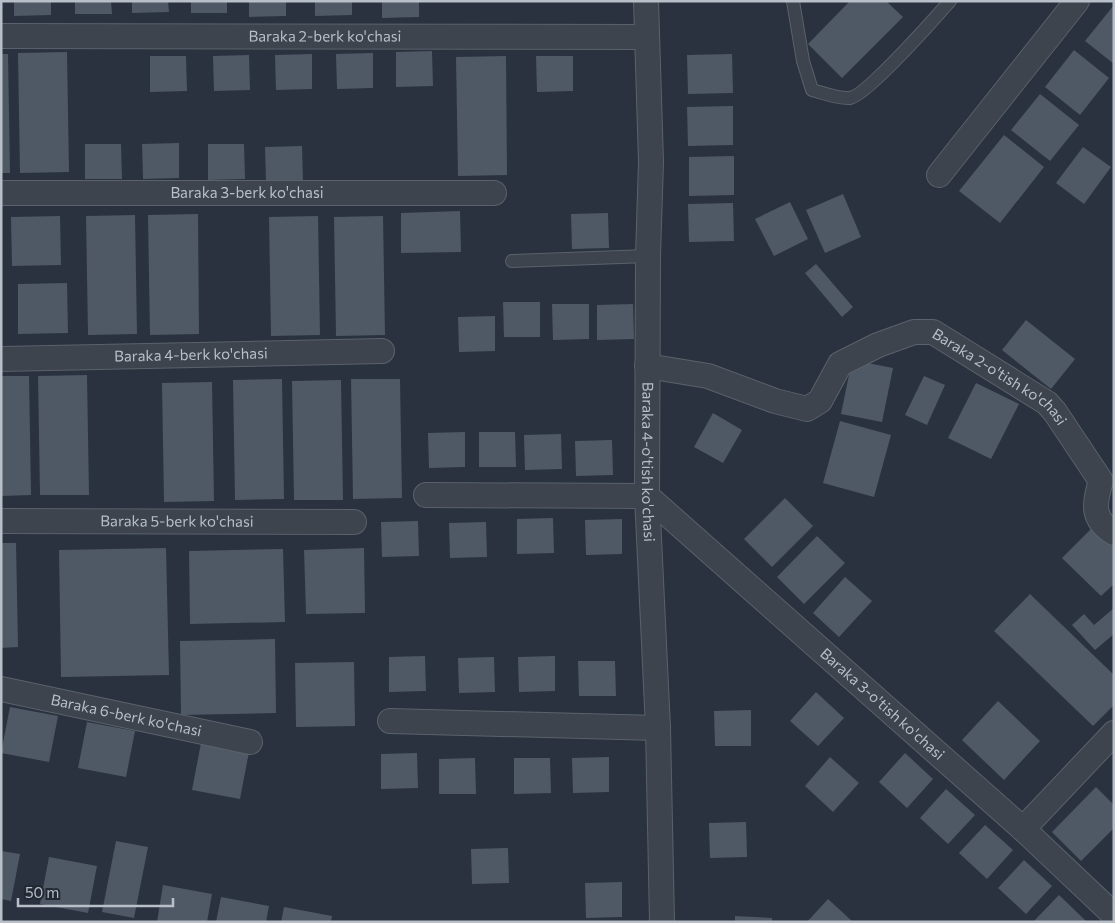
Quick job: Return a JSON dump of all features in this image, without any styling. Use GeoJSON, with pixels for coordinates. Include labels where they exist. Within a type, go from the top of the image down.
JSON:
{"type":"FeatureCollection","features":[{"type":"Feature","properties":{"kind":"street","name":"Baraka 4-o'tish ko'chasi"},"geometry":{"type":"LineString","coordinates":[[646,1],[651,162],[648,256],[647,496],[658,728],[662,922]]}},
{"type":"Feature","properties":{"kind":"street"},"geometry":{"type":"LineString","coordinates":[[939,175],[1077,1]]}},
{"type":"Feature","properties":{"kind":"street","name":"Baraka 2-berk ko'chasi"},"geometry":{"type":"LineString","coordinates":[[1,36],[648,37]]}},
{"type":"Feature","properties":{"kind":"street","name":"Baraka 3-berk ko'chasi"},"geometry":{"type":"LineString","coordinates":[[1,193],[494,193]]}},
{"type":"Feature","properties":{"kind":"street","name":"Baraka 2-o'tish ko'chasi"},"geometry":{"type":"LineString","coordinates":[[647,366],[708,376],[775,401],[807,409],[820,401],[840,364],[878,345],[914,332],[934,332],[1046,403],[1055,412],[1101,481],[1096,499],[1097,515],[1100,522],[1114,533]]}},
{"type":"Feature","properties":{"kind":"street","name":"Baraka 4-berk ko'chasi"},"geometry":{"type":"LineString","coordinates":[[1,359],[382,351]]}},
{"type":"Feature","properties":{"kind":"street"},"geometry":{"type":"LineString","coordinates":[[426,494],[647,496]]}},
{"type":"Feature","properties":{"kind":"street","name":"Baraka 3-o'tish ko'chasi"},"geometry":{"type":"LineString","coordinates":[[647,496],[1023,829],[1114,915]]}},
{"type":"Feature","properties":{"kind":"street","name":"Baraka 5-berk ko'chasi"},"geometry":{"type":"LineString","coordinates":[[1,521],[354,522]]}},
{"type":"Feature","properties":{"kind":"street","name":"Baraka 6-berk ko'chasi"},"geometry":{"type":"LineString","coordinates":[[1,689],[250,742]]}},
{"type":"Feature","properties":{"kind":"street"},"geometry":{"type":"LineString","coordinates":[[390,721],[658,728]]}},
{"type":"Feature","properties":{"kind":"street"},"geometry":{"type":"LineString","coordinates":[[1023,829],[1114,733]]}},
{"type":"Feature","properties":{"kind":"lane"},"geometry":{"type":"LineString","coordinates":[[793,1],[803,61],[812,90],[838,97],[852,98],[866,89],[950,1]]}},
{"type":"Feature","properties":{"kind":"lane"},"geometry":{"type":"LineString","coordinates":[[512,261],[648,256]]}},
{"type":"Feature","properties":{"kind":"building"},"geometry":{"type":"Polygon","coordinates":[[[14,1],[51,1],[51,15],[14,16],[14,1]]]}},
{"type":"Feature","properties":{"kind":"building"},"geometry":{"type":"Polygon","coordinates":[[[75,1],[111,1],[112,14],[75,14],[75,1]]]}},
{"type":"Feature","properties":{"kind":"building"},"geometry":{"type":"Polygon","coordinates":[[[132,1],[168,1],[169,12],[132,13],[132,1]]]}},
{"type":"Feature","properties":{"kind":"building"},"geometry":{"type":"Polygon","coordinates":[[[191,1],[227,1],[227,13],[191,13],[191,1]]]}},
{"type":"Feature","properties":{"kind":"building"},"geometry":{"type":"Polygon","coordinates":[[[249,1],[286,1],[286,16],[249,17],[249,1]]]}},
{"type":"Feature","properties":{"kind":"building"},"geometry":{"type":"Polygon","coordinates":[[[315,1],[352,1],[352,15],[315,16],[315,1]]]}},
{"type":"Feature","properties":{"kind":"building"},"geometry":{"type":"Polygon","coordinates":[[[382,1],[419,1],[419,17],[382,18],[382,1]]]}},
{"type":"Feature","properties":{"kind":"building"},"geometry":{"type":"Polygon","coordinates":[[[850,1],[886,1],[903,17],[842,78],[808,44],[850,1]]]}},
{"type":"Feature","properties":{"kind":"building"},"geometry":{"type":"Polygon","coordinates":[[[1114,5],[1114,64],[1085,41],[1114,5]]]}},
{"type":"Feature","properties":{"kind":"building"},"geometry":{"type":"Polygon","coordinates":[[[1074,50],[1109,78],[1080,115],[1045,87],[1074,50]]]}},
{"type":"Feature","properties":{"kind":"building"},"geometry":{"type":"Polygon","coordinates":[[[432,51],[433,86],[396,87],[396,52],[432,51]]]}},
{"type":"Feature","properties":{"kind":"building"},"geometry":{"type":"Polygon","coordinates":[[[67,52],[69,172],[20,173],[18,53],[67,52]]]}},
{"type":"Feature","properties":{"kind":"building"},"geometry":{"type":"Polygon","coordinates":[[[373,53],[373,88],[337,89],[336,54],[373,53]]]}},
{"type":"Feature","properties":{"kind":"building"},"geometry":{"type":"Polygon","coordinates":[[[1,54],[8,54],[10,173],[1,173],[1,54]]]}},
{"type":"Feature","properties":{"kind":"building"},"geometry":{"type":"Polygon","coordinates":[[[312,54],[312,89],[276,90],[275,55],[312,54]]]}},
{"type":"Feature","properties":{"kind":"building"},"geometry":{"type":"Polygon","coordinates":[[[732,54],[733,93],[688,94],[687,55],[732,54]]]}},
{"type":"Feature","properties":{"kind":"building"},"geometry":{"type":"Polygon","coordinates":[[[249,55],[250,90],[214,91],[213,56],[249,55]]]}},
{"type":"Feature","properties":{"kind":"building"},"geometry":{"type":"Polygon","coordinates":[[[150,56],[186,56],[187,91],[150,92],[150,56]]]}},
{"type":"Feature","properties":{"kind":"building"},"geometry":{"type":"Polygon","coordinates":[[[506,56],[507,175],[458,176],[456,57],[506,56]]]}},
{"type":"Feature","properties":{"kind":"building"},"geometry":{"type":"Polygon","coordinates":[[[536,56],[573,56],[573,91],[537,92],[536,56]]]}},
{"type":"Feature","properties":{"kind":"building"},"geometry":{"type":"Polygon","coordinates":[[[1040,94],[1079,125],[1050,161],[1011,130],[1040,94]]]}},
{"type":"Feature","properties":{"kind":"building"},"geometry":{"type":"Polygon","coordinates":[[[733,106],[733,145],[688,146],[687,107],[733,106]]]}},
{"type":"Feature","properties":{"kind":"building"},"geometry":{"type":"Polygon","coordinates":[[[1004,135],[1044,167],[1000,223],[959,191],[1004,135]]]}},
{"type":"Feature","properties":{"kind":"building"},"geometry":{"type":"Polygon","coordinates":[[[179,143],[179,178],[143,179],[142,144],[179,143]]]}},
{"type":"Feature","properties":{"kind":"building"},"geometry":{"type":"Polygon","coordinates":[[[85,144],[121,144],[122,179],[85,179],[85,144]]]}},
{"type":"Feature","properties":{"kind":"building"},"geometry":{"type":"Polygon","coordinates":[[[208,144],[244,144],[245,179],[208,180],[208,144]]]}},
{"type":"Feature","properties":{"kind":"building"},"geometry":{"type":"Polygon","coordinates":[[[302,146],[303,182],[266,182],[265,147],[302,146]]]}},
{"type":"Feature","properties":{"kind":"building"},"geometry":{"type":"Polygon","coordinates":[[[1083,147],[1111,167],[1084,204],[1056,183],[1083,147]]]}},
{"type":"Feature","properties":{"kind":"building"},"geometry":{"type":"Polygon","coordinates":[[[734,156],[734,195],[689,196],[689,157],[734,156]]]}},
{"type":"Feature","properties":{"kind":"building"},"geometry":{"type":"Polygon","coordinates":[[[843,194],[861,237],[825,253],[806,210],[843,194]]]}},
{"type":"Feature","properties":{"kind":"building"},"geometry":{"type":"Polygon","coordinates":[[[790,202],[808,239],[774,256],[755,219],[790,202]]]}},
{"type":"Feature","properties":{"kind":"building"},"geometry":{"type":"Polygon","coordinates":[[[733,203],[734,241],[689,242],[688,204],[733,203]]]}},
{"type":"Feature","properties":{"kind":"building"},"geometry":{"type":"Polygon","coordinates":[[[460,211],[461,252],[401,253],[401,213],[460,211]]]}},
{"type":"Feature","properties":{"kind":"building"},"geometry":{"type":"Polygon","coordinates":[[[608,213],[609,248],[572,249],[571,214],[608,213]]]}},
{"type":"Feature","properties":{"kind":"building"},"geometry":{"type":"Polygon","coordinates":[[[198,214],[199,334],[150,335],[148,215],[198,214]]]}},
{"type":"Feature","properties":{"kind":"building"},"geometry":{"type":"Polygon","coordinates":[[[135,215],[137,334],[88,335],[86,216],[135,215]]]}},
{"type":"Feature","properties":{"kind":"building"},"geometry":{"type":"Polygon","coordinates":[[[60,216],[61,265],[12,266],[11,217],[60,216]]]}},
{"type":"Feature","properties":{"kind":"building"},"geometry":{"type":"Polygon","coordinates":[[[318,216],[320,335],[271,336],[269,217],[318,216]]]}},
{"type":"Feature","properties":{"kind":"building"},"geometry":{"type":"Polygon","coordinates":[[[383,216],[385,335],[336,336],[334,217],[383,216]]]}},
{"type":"Feature","properties":{"kind":"building"},"geometry":{"type":"Polygon","coordinates":[[[816,264],[853,307],[842,317],[805,273],[816,264]]]}},
{"type":"Feature","properties":{"kind":"building"},"geometry":{"type":"Polygon","coordinates":[[[67,283],[68,333],[18,334],[18,284],[67,283]]]}},
{"type":"Feature","properties":{"kind":"building"},"geometry":{"type":"Polygon","coordinates":[[[503,302],[540,302],[540,337],[504,337],[503,302]]]}},
{"type":"Feature","properties":{"kind":"building"},"geometry":{"type":"Polygon","coordinates":[[[552,304],[589,304],[589,339],[553,340],[552,304]]]}},
{"type":"Feature","properties":{"kind":"building"},"geometry":{"type":"Polygon","coordinates":[[[633,304],[634,339],[597,340],[597,305],[633,304]]]}},
{"type":"Feature","properties":{"kind":"building"},"geometry":{"type":"Polygon","coordinates":[[[495,316],[495,351],[459,352],[458,317],[495,316]]]}},
{"type":"Feature","properties":{"kind":"building"},"geometry":{"type":"Polygon","coordinates":[[[1026,320],[1075,359],[1051,389],[1002,350],[1026,320]]]}},
{"type":"Feature","properties":{"kind":"building"},"geometry":{"type":"Polygon","coordinates":[[[852,360],[893,368],[882,422],[841,414],[852,360]]]}},
{"type":"Feature","properties":{"kind":"building"},"geometry":{"type":"Polygon","coordinates":[[[87,375],[89,495],[40,495],[38,376],[87,375]]]}},
{"type":"Feature","properties":{"kind":"building"},"geometry":{"type":"Polygon","coordinates":[[[1,376],[29,376],[31,495],[1,496],[1,376]]]}},
{"type":"Feature","properties":{"kind":"building"},"geometry":{"type":"Polygon","coordinates":[[[924,376],[945,385],[927,425],[905,415],[924,376]]]}},
{"type":"Feature","properties":{"kind":"building"},"geometry":{"type":"Polygon","coordinates":[[[282,379],[284,499],[235,500],[233,380],[282,379]]]}},
{"type":"Feature","properties":{"kind":"building"},"geometry":{"type":"Polygon","coordinates":[[[351,379],[400,379],[402,498],[353,499],[351,379]]]}},
{"type":"Feature","properties":{"kind":"building"},"geometry":{"type":"Polygon","coordinates":[[[341,380],[343,500],[294,500],[292,381],[341,380]]]}},
{"type":"Feature","properties":{"kind":"building"},"geometry":{"type":"Polygon","coordinates":[[[212,382],[214,501],[164,502],[162,383],[212,382]]]}},
{"type":"Feature","properties":{"kind":"building"},"geometry":{"type":"Polygon","coordinates":[[[976,383],[1019,404],[991,459],[948,438],[976,383]]]}},
{"type":"Feature","properties":{"kind":"building"},"geometry":{"type":"Polygon","coordinates":[[[713,413],[742,430],[723,463],[694,447],[713,413]]]}},
{"type":"Feature","properties":{"kind":"building"},"geometry":{"type":"Polygon","coordinates":[[[840,421],[891,435],[874,497],[823,483],[840,421]]]}},
{"type":"Feature","properties":{"kind":"building"},"geometry":{"type":"Polygon","coordinates":[[[465,432],[465,467],[429,468],[428,433],[465,432]]]}},
{"type":"Feature","properties":{"kind":"building"},"geometry":{"type":"Polygon","coordinates":[[[479,432],[515,432],[516,467],[479,467],[479,432]]]}},
{"type":"Feature","properties":{"kind":"building"},"geometry":{"type":"Polygon","coordinates":[[[561,434],[562,469],[525,470],[524,435],[561,434]]]}},
{"type":"Feature","properties":{"kind":"building"},"geometry":{"type":"Polygon","coordinates":[[[612,440],[613,475],[576,476],[575,441],[612,440]]]}},
{"type":"Feature","properties":{"kind":"building"},"geometry":{"type":"Polygon","coordinates":[[[785,498],[813,526],[772,567],[744,539],[785,498]]]}},
{"type":"Feature","properties":{"kind":"building"},"geometry":{"type":"Polygon","coordinates":[[[553,518],[554,553],[517,554],[517,519],[553,518]]]}},
{"type":"Feature","properties":{"kind":"building"},"geometry":{"type":"Polygon","coordinates":[[[622,519],[622,554],[586,555],[585,520],[622,519]]]}},
{"type":"Feature","properties":{"kind":"building"},"geometry":{"type":"Polygon","coordinates":[[[418,521],[419,556],[382,557],[381,522],[418,521]]]}},
{"type":"Feature","properties":{"kind":"building"},"geometry":{"type":"Polygon","coordinates":[[[486,522],[487,557],[450,558],[449,523],[486,522]]]}},
{"type":"Feature","properties":{"kind":"building"},"geometry":{"type":"Polygon","coordinates":[[[1094,526],[1114,545],[1114,584],[1101,596],[1062,558],[1094,526]]]}},
{"type":"Feature","properties":{"kind":"building"},"geometry":{"type":"Polygon","coordinates":[[[817,536],[845,563],[804,604],[777,577],[817,536]]]}},
{"type":"Feature","properties":{"kind":"building"},"geometry":{"type":"Polygon","coordinates":[[[1,543],[16,543],[18,647],[1,648],[1,543]]]}},
{"type":"Feature","properties":{"kind":"building"},"geometry":{"type":"Polygon","coordinates":[[[166,548],[169,675],[61,677],[59,550],[166,548]]]}},
{"type":"Feature","properties":{"kind":"building"},"geometry":{"type":"Polygon","coordinates":[[[364,548],[365,613],[306,614],[304,550],[364,548]]]}},
{"type":"Feature","properties":{"kind":"building"},"geometry":{"type":"Polygon","coordinates":[[[283,549],[285,622],[190,624],[189,551],[283,549]]]}},
{"type":"Feature","properties":{"kind":"building"},"geometry":{"type":"Polygon","coordinates":[[[845,577],[872,601],[839,637],[813,613],[845,577]]]}},
{"type":"Feature","properties":{"kind":"building"},"geometry":{"type":"Polygon","coordinates":[[[1030,594],[1114,675],[1114,705],[1093,726],[994,631],[1030,594]]]}},
{"type":"Feature","properties":{"kind":"building"},"geometry":{"type":"Polygon","coordinates":[[[1114,608],[1114,634],[1095,650],[1072,625],[1084,614],[1094,625],[1114,608]]]}},
{"type":"Feature","properties":{"kind":"building"},"geometry":{"type":"Polygon","coordinates":[[[275,639],[276,713],[181,715],[180,641],[275,639]]]}},
{"type":"Feature","properties":{"kind":"building"},"geometry":{"type":"Polygon","coordinates":[[[425,656],[426,691],[389,692],[389,657],[425,656]]]}},
{"type":"Feature","properties":{"kind":"building"},"geometry":{"type":"Polygon","coordinates":[[[555,656],[555,691],[519,692],[518,657],[555,656]]]}},
{"type":"Feature","properties":{"kind":"building"},"geometry":{"type":"Polygon","coordinates":[[[494,657],[495,692],[459,693],[458,658],[494,657]]]}},
{"type":"Feature","properties":{"kind":"building"},"geometry":{"type":"Polygon","coordinates":[[[578,661],[615,661],[616,696],[579,696],[578,661]]]}},
{"type":"Feature","properties":{"kind":"building"},"geometry":{"type":"Polygon","coordinates":[[[354,662],[355,726],[296,727],[295,663],[354,662]]]}},
{"type":"Feature","properties":{"kind":"building"},"geometry":{"type":"Polygon","coordinates":[[[816,692],[844,718],[818,746],[790,721],[816,692]]]}},
{"type":"Feature","properties":{"kind":"building"},"geometry":{"type":"Polygon","coordinates":[[[998,701],[1040,741],[1004,780],[962,740],[998,701]]]}},
{"type":"Feature","properties":{"kind":"building"},"geometry":{"type":"Polygon","coordinates":[[[10,707],[58,716],[49,762],[1,753],[10,707]]]}},
{"type":"Feature","properties":{"kind":"building"},"geometry":{"type":"Polygon","coordinates":[[[751,710],[751,746],[715,746],[714,711],[751,710]]]}},
{"type":"Feature","properties":{"kind":"building"},"geometry":{"type":"Polygon","coordinates":[[[87,722],[135,731],[126,777],[78,768],[87,722]]]}},
{"type":"Feature","properties":{"kind":"building"},"geometry":{"type":"Polygon","coordinates":[[[201,743],[249,752],[240,799],[192,790],[201,743]]]}},
{"type":"Feature","properties":{"kind":"building"},"geometry":{"type":"Polygon","coordinates":[[[417,753],[418,788],[381,789],[381,754],[417,753]]]}},
{"type":"Feature","properties":{"kind":"building"},"geometry":{"type":"Polygon","coordinates":[[[905,753],[933,779],[907,808],[879,782],[905,753]]]}},
{"type":"Feature","properties":{"kind":"building"},"geometry":{"type":"Polygon","coordinates":[[[609,757],[609,792],[573,793],[572,758],[609,757]]]}},
{"type":"Feature","properties":{"kind":"building"},"geometry":{"type":"Polygon","coordinates":[[[830,757],[859,783],[833,812],[805,786],[830,757]]]}},
{"type":"Feature","properties":{"kind":"building"},"geometry":{"type":"Polygon","coordinates":[[[475,758],[476,794],[439,794],[439,759],[475,758]]]}},
{"type":"Feature","properties":{"kind":"building"},"geometry":{"type":"Polygon","coordinates":[[[514,758],[550,758],[551,793],[514,794],[514,758]]]}},
{"type":"Feature","properties":{"kind":"building"},"geometry":{"type":"Polygon","coordinates":[[[1096,787],[1114,805],[1114,828],[1081,861],[1052,832],[1096,787]]]}},
{"type":"Feature","properties":{"kind":"building"},"geometry":{"type":"Polygon","coordinates":[[[946,789],[975,815],[948,844],[920,818],[946,789]]]}},
{"type":"Feature","properties":{"kind":"building"},"geometry":{"type":"Polygon","coordinates":[[[746,822],[747,857],[710,858],[709,823],[746,822]]]}},
{"type":"Feature","properties":{"kind":"building"},"geometry":{"type":"Polygon","coordinates":[[[985,825],[1013,850],[987,879],[959,853],[985,825]]]}},
{"type":"Feature","properties":{"kind":"building"},"geometry":{"type":"Polygon","coordinates":[[[116,841],[148,847],[134,918],[102,912],[116,841]]]}},
{"type":"Feature","properties":{"kind":"building"},"geometry":{"type":"Polygon","coordinates":[[[508,848],[509,883],[472,884],[471,849],[508,848]]]}},
{"type":"Feature","properties":{"kind":"building"},"geometry":{"type":"Polygon","coordinates":[[[1,851],[20,854],[11,901],[1,899],[1,851]]]}},
{"type":"Feature","properties":{"kind":"building"},"geometry":{"type":"Polygon","coordinates":[[[49,857],[97,866],[88,913],[40,904],[49,857]]]}},
{"type":"Feature","properties":{"kind":"building"},"geometry":{"type":"Polygon","coordinates":[[[1024,860],[1052,886],[1026,914],[998,888],[1024,860]]]}},
{"type":"Feature","properties":{"kind":"building"},"geometry":{"type":"Polygon","coordinates":[[[622,882],[622,917],[586,918],[585,883],[622,882]]]}},
{"type":"Feature","properties":{"kind":"building"},"geometry":{"type":"Polygon","coordinates":[[[163,885],[212,894],[207,922],[157,922],[163,885]]]}},
{"type":"Feature","properties":{"kind":"building"},"geometry":{"type":"Polygon","coordinates":[[[1059,895],[1087,922],[1033,922],[1059,895]]]}},
{"type":"Feature","properties":{"kind":"building"},"geometry":{"type":"Polygon","coordinates":[[[221,897],[269,906],[266,922],[216,922],[221,897]]]}},
{"type":"Feature","properties":{"kind":"building"},"geometry":{"type":"Polygon","coordinates":[[[828,899],[853,922],[807,922],[828,899]]]}},
{"type":"Feature","properties":{"kind":"building"},"geometry":{"type":"Polygon","coordinates":[[[284,907],[332,916],[331,922],[281,922],[284,907]]]}},
{"type":"Feature","properties":{"kind":"building"},"geometry":{"type":"Polygon","coordinates":[[[735,916],[772,918],[772,922],[735,922],[735,916]]]}}]}
